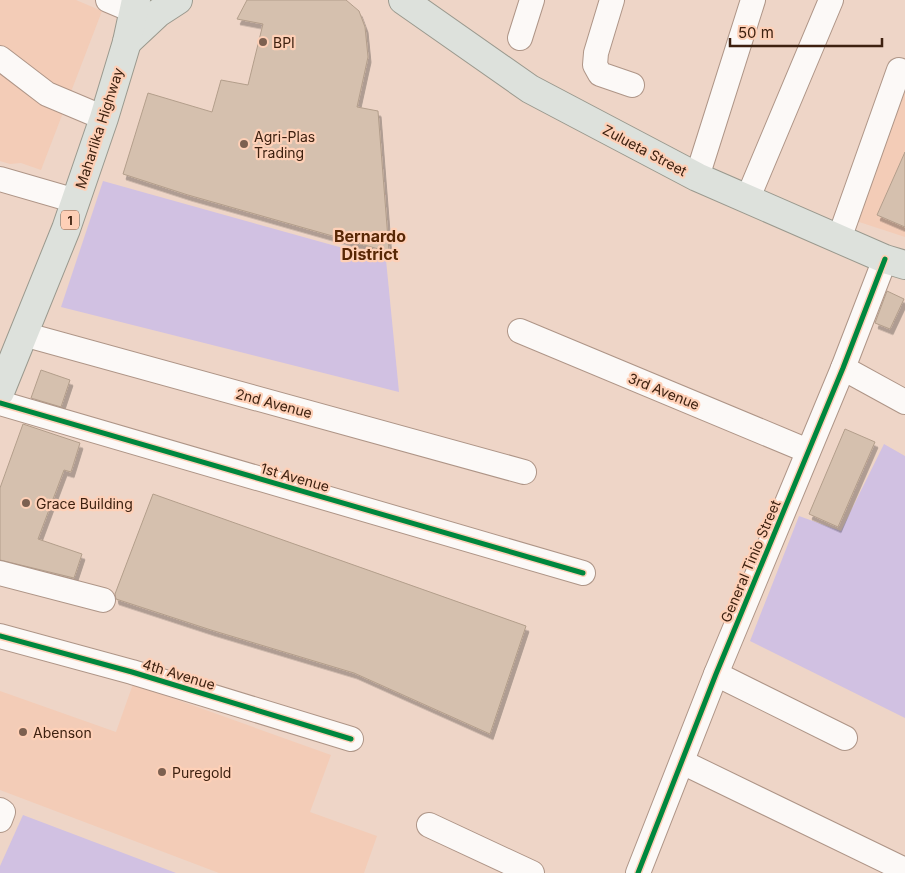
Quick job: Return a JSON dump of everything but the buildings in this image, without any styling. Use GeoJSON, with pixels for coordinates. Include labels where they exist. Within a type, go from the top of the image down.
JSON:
{"type":"FeatureCollection","features":[{"type":"Feature","properties":{"kind":"main road"},"geometry":{"type":"LineString","coordinates":[[126,42],[158,14],[178,0]]}},
{"type":"Feature","properties":{"kind":"main road","name":"Zulueta Street"},"geometry":{"type":"LineString","coordinates":[[403,0],[530,88],[697,177],[895,262]]}},
{"type":"Feature","properties":{"kind":"main road","name":"Maharlika Highway"},"geometry":{"type":"LineString","coordinates":[[0,392],[76,201],[104,118],[135,6]]}},
{"type":"Feature","properties":{"kind":"street"},"geometry":{"type":"LineString","coordinates":[[108,0],[135,6]]}},
{"type":"Feature","properties":{"kind":"street"},"geometry":{"type":"LineString","coordinates":[[520,38],[532,0]]}},
{"type":"Feature","properties":{"kind":"street"},"geometry":{"type":"LineString","coordinates":[[612,0],[596,53],[595,65],[600,74],[632,85]]}},
{"type":"Feature","properties":{"kind":"street"},"geometry":{"type":"LineString","coordinates":[[697,177],[753,0]]}},
{"type":"Feature","properties":{"kind":"street"},"geometry":{"type":"LineString","coordinates":[[747,200],[831,0]]}},
{"type":"Feature","properties":{"kind":"street"},"geometry":{"type":"LineString","coordinates":[[0,58],[47,94],[104,118]]}},
{"type":"Feature","properties":{"kind":"street"},"geometry":{"type":"LineString","coordinates":[[839,239],[899,70]]}},
{"type":"Feature","properties":{"kind":"street"},"geometry":{"type":"LineString","coordinates":[[0,178],[76,201]]}},
{"type":"Feature","properties":{"kind":"street","name":"General Tinio Street"},"geometry":{"type":"LineString","coordinates":[[638,873],[716,674],[808,451],[843,368],[895,262]]}},
{"type":"Feature","properties":{"kind":"street","name":"3rd Avenue"},"geometry":{"type":"LineString","coordinates":[[520,331],[808,451]]}},
{"type":"Feature","properties":{"kind":"street","name":"2nd Avenue"},"geometry":{"type":"LineString","coordinates":[[23,334],[524,472]]}},
{"type":"Feature","properties":{"kind":"street"},"geometry":{"type":"LineString","coordinates":[[843,368],[905,402]]}},
{"type":"Feature","properties":{"kind":"street","name":"1st Avenue"},"geometry":{"type":"LineString","coordinates":[[0,403],[583,572]]}},
{"type":"Feature","properties":{"kind":"street"},"geometry":{"type":"LineString","coordinates":[[0,573],[103,600]]}},
{"type":"Feature","properties":{"kind":"street","name":"4th Avenue"},"geometry":{"type":"LineString","coordinates":[[0,636],[132,672],[351,739]]}},
{"type":"Feature","properties":{"kind":"street"},"geometry":{"type":"LineString","coordinates":[[716,674],[845,738]]}},
{"type":"Feature","properties":{"kind":"street"},"geometry":{"type":"LineString","coordinates":[[682,762],[905,870]]}},
{"type":"Feature","properties":{"kind":"street"},"geometry":{"type":"LineString","coordinates":[[0,810],[3,812],[0,820]]}},
{"type":"Feature","properties":{"kind":"street"},"geometry":{"type":"LineString","coordinates":[[429,825],[532,873]]}},
{"type":"Feature","properties":{"kind":"shaded area"},"geometry":{"type":"Polygon","coordinates":[[[0,0],[76,0],[102,11],[41,170],[21,163],[10,164],[0,161],[0,0]]]}},
{"type":"Feature","properties":{"kind":"shaded area"},"geometry":{"type":"Polygon","coordinates":[[[905,64],[905,237],[847,218],[905,64]]]}},
{"type":"Feature","properties":{"kind":"shaded area"},"geometry":{"type":"Polygon","coordinates":[[[103,181],[386,260],[399,392],[61,307],[103,181]]]}},
{"type":"Feature","properties":{"kind":"shaded area"},"geometry":{"type":"Polygon","coordinates":[[[884,444],[905,456],[905,718],[750,641],[799,516],[841,531],[884,444]]]}},
{"type":"Feature","properties":{"kind":"shaded area","name":"Puregold"},"geometry":{"type":"Polygon","coordinates":[[[133,684],[331,755],[310,812],[377,836],[364,873],[219,873],[0,790],[0,691],[116,732],[133,684]]]}},
{"type":"Feature","properties":{"kind":"shaded area"},"geometry":{"type":"Polygon","coordinates":[[[23,815],[176,873],[0,873],[0,866],[23,815]]]}},
{"type":"Feature","properties":{"kind":"cycle path"},"geometry":{"type":"LineString","coordinates":[[638,873],[716,674],[843,368],[885,259]]}},
{"type":"Feature","properties":{"kind":"cycle path"},"geometry":{"type":"LineString","coordinates":[[0,403],[583,573]]}},
{"type":"Feature","properties":{"kind":"cycle path"},"geometry":{"type":"LineString","coordinates":[[0,636],[132,672],[351,739]]}},
{"type":"Feature","properties":{"kind":"place","name":"BPI"},"geometry":{"type":"Point","coordinates":[263,42]}},
{"type":"Feature","properties":{"kind":"place","name":"Agri-Plas Trading"},"geometry":{"type":"Point","coordinates":[244,144]}},
{"type":"Feature","properties":{"kind":"place","name":"Grace Building"},"geometry":{"type":"Point","coordinates":[26,503]}},
{"type":"Feature","properties":{"kind":"place","name":"Abenson"},"geometry":{"type":"Point","coordinates":[23,732]}},
{"type":"Feature","properties":{"kind":"place","name":"Puregold"},"geometry":{"type":"Point","coordinates":[162,772]}},
{"type":"Feature","properties":{"kind":"district","name":"Bernardo District"},"geometry":{"type":"Point","coordinates":[370,245]}}]}
